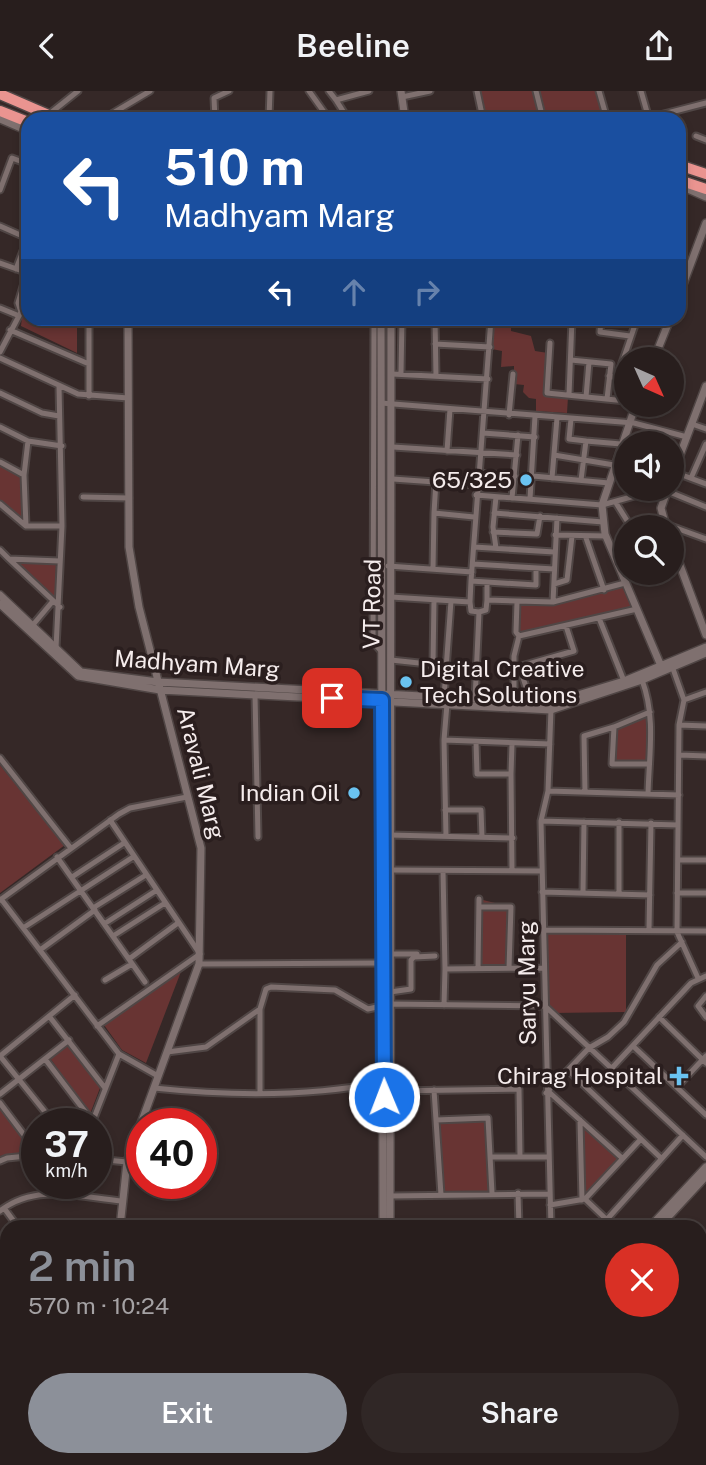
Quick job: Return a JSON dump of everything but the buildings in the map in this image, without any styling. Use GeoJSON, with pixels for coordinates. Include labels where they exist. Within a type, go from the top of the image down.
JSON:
{"type":"FeatureCollection","features":[{"type":"Feature","properties":{"kind":"highway"},"geometry":{"type":"LineString","coordinates":[[0,95],[41,112]]}},
{"type":"Feature","properties":{"kind":"highway"},"geometry":{"type":"LineString","coordinates":[[0,111],[21,119]]}},
{"type":"Feature","properties":{"kind":"highway"},"geometry":{"type":"LineString","coordinates":[[686,167],[706,174]]}},
{"type":"Feature","properties":{"kind":"highway"},"geometry":{"type":"LineString","coordinates":[[686,187],[706,190]]}},
{"type":"Feature","properties":{"kind":"street"},"geometry":{"type":"LineString","coordinates":[[58,112],[78,91]]}},
{"type":"Feature","properties":{"kind":"street"},"geometry":{"type":"LineString","coordinates":[[115,112],[150,91]]}},
{"type":"Feature","properties":{"kind":"street"},"geometry":{"type":"LineString","coordinates":[[213,91],[215,112]]}},
{"type":"Feature","properties":{"kind":"street"},"geometry":{"type":"LineString","coordinates":[[214,98],[229,91]]}},
{"type":"Feature","properties":{"kind":"street"},"geometry":{"type":"LineString","coordinates":[[269,112],[270,91]]}},
{"type":"Feature","properties":{"kind":"street"},"geometry":{"type":"LineString","coordinates":[[309,91],[324,112]]}},
{"type":"Feature","properties":{"kind":"street"},"geometry":{"type":"LineString","coordinates":[[329,91],[344,112]]}},
{"type":"Feature","properties":{"kind":"street"},"geometry":{"type":"LineString","coordinates":[[338,91],[338,100]]}},
{"type":"Feature","properties":{"kind":"street"},"geometry":{"type":"LineString","coordinates":[[338,100],[368,91]]}},
{"type":"Feature","properties":{"kind":"street"},"geometry":{"type":"LineString","coordinates":[[404,112],[402,94],[430,91]]}},
{"type":"Feature","properties":{"kind":"street"},"geometry":{"type":"LineString","coordinates":[[477,91],[482,112]]}},
{"type":"Feature","properties":{"kind":"street"},"geometry":{"type":"LineString","coordinates":[[536,91],[541,112]]}},
{"type":"Feature","properties":{"kind":"street"},"geometry":{"type":"LineString","coordinates":[[599,91],[605,112]]}},
{"type":"Feature","properties":{"kind":"street"},"geometry":{"type":"LineString","coordinates":[[641,91],[646,112]]}},
{"type":"Feature","properties":{"kind":"street"},"geometry":{"type":"LineString","coordinates":[[673,112],[706,103]]}},
{"type":"Feature","properties":{"kind":"street"},"geometry":{"type":"LineString","coordinates":[[0,119],[21,128]]}},
{"type":"Feature","properties":{"kind":"street"},"geometry":{"type":"LineString","coordinates":[[696,136],[706,140]]}},
{"type":"Feature","properties":{"kind":"street"},"geometry":{"type":"LineString","coordinates":[[0,190],[12,158],[21,161]]}},
{"type":"Feature","properties":{"kind":"street"},"geometry":{"type":"LineString","coordinates":[[686,189],[706,197]]}},
{"type":"Feature","properties":{"kind":"street"},"geometry":{"type":"LineString","coordinates":[[686,275],[706,223]]}},
{"type":"Feature","properties":{"kind":"street"},"geometry":{"type":"LineString","coordinates":[[0,226],[21,235]]}},
{"type":"Feature","properties":{"kind":"street"},"geometry":{"type":"LineString","coordinates":[[16,269],[21,256]]}},
{"type":"Feature","properties":{"kind":"street"},"geometry":{"type":"LineString","coordinates":[[0,263],[21,271]]}},
{"type":"Feature","properties":{"kind":"street"},"geometry":{"type":"LineString","coordinates":[[21,293],[18,303],[21,310]]}},
{"type":"Feature","properties":{"kind":"street"},"geometry":{"type":"LineString","coordinates":[[0,309],[21,313]]}},
{"type":"Feature","properties":{"kind":"street"},"geometry":{"type":"LineString","coordinates":[[0,352],[21,314]]}},
{"type":"Feature","properties":{"kind":"street"},"geometry":{"type":"LineString","coordinates":[[89,326],[89,396]]}},
{"type":"Feature","properties":{"kind":"street","name":"Aravali Marg"},"geometry":{"type":"LineString","coordinates":[[128,326],[129,547],[139,607],[201,848],[199,964],[147,1108]]}},
{"type":"Feature","properties":{"kind":"street"},"geometry":{"type":"LineString","coordinates":[[373,326],[377,566],[472,572]]}},
{"type":"Feature","properties":{"kind":"street","name":"VT Road"},"geometry":{"type":"LineString","coordinates":[[381,326],[377,566],[386,696],[382,963],[390,1091],[390,1220]]}},
{"type":"Feature","properties":{"kind":"street","name":"VT Road"},"geometry":{"type":"LineString","coordinates":[[386,696],[391,660],[391,326]]}},
{"type":"Feature","properties":{"kind":"street"},"geometry":{"type":"LineString","coordinates":[[401,373],[402,326]]}},
{"type":"Feature","properties":{"kind":"street"},"geometry":{"type":"LineString","coordinates":[[435,326],[436,376]]}},
{"type":"Feature","properties":{"kind":"street"},"geometry":{"type":"LineString","coordinates":[[491,326],[474,517],[471,611],[486,610],[495,565]]}},
{"type":"Feature","properties":{"kind":"street"},"geometry":{"type":"LineString","coordinates":[[569,395],[572,326]]}},
{"type":"Feature","properties":{"kind":"street"},"geometry":{"type":"LineString","coordinates":[[600,326],[600,331],[631,336]]}},
{"type":"Feature","properties":{"kind":"street"},"geometry":{"type":"LineString","coordinates":[[627,347],[635,326]]}},
{"type":"Feature","properties":{"kind":"street"},"geometry":{"type":"LineString","coordinates":[[659,347],[667,326]]}},
{"type":"Feature","properties":{"kind":"street"},"geometry":{"type":"LineString","coordinates":[[10,330],[89,364]]}},
{"type":"Feature","properties":{"kind":"street"},"geometry":{"type":"LineString","coordinates":[[550,343],[547,393],[614,400]]}},
{"type":"Feature","properties":{"kind":"street"},"geometry":{"type":"LineString","coordinates":[[435,344],[490,347]]}},
{"type":"Feature","properties":{"kind":"street"},"geometry":{"type":"LineString","coordinates":[[0,358],[59,386],[89,396],[128,398]]}},
{"type":"Feature","properties":{"kind":"street"},"geometry":{"type":"LineString","coordinates":[[571,360],[611,364],[607,399]]}},
{"type":"Feature","properties":{"kind":"street"},"geometry":{"type":"LineString","coordinates":[[586,397],[589,362]]}},
{"type":"Feature","properties":{"kind":"street"},"geometry":{"type":"LineString","coordinates":[[392,374],[488,379]]}},
{"type":"Feature","properties":{"kind":"street"},"geometry":{"type":"LineString","coordinates":[[509,415],[513,374]]}},
{"type":"Feature","properties":{"kind":"street"},"geometry":{"type":"LineString","coordinates":[[609,376],[614,377]]}},
{"type":"Feature","properties":{"kind":"street"},"geometry":{"type":"LineString","coordinates":[[56,650],[62,526],[59,386]]}},
{"type":"Feature","properties":{"kind":"street"},"geometry":{"type":"LineString","coordinates":[[684,445],[703,405],[706,386]]}},
{"type":"Feature","properties":{"kind":"street"},"geometry":{"type":"LineString","coordinates":[[0,393],[42,412],[59,416]]}},
{"type":"Feature","properties":{"kind":"street"},"geometry":{"type":"LineString","coordinates":[[381,404],[629,423],[687,437]]}},
{"type":"Feature","properties":{"kind":"street"},"geometry":{"type":"LineString","coordinates":[[447,451],[450,409]]}},
{"type":"Feature","properties":{"kind":"street"},"geometry":{"type":"LineString","coordinates":[[530,499],[535,416]]}},
{"type":"Feature","properties":{"kind":"street"},"geometry":{"type":"LineString","coordinates":[[626,431],[631,417]]}},
{"type":"Feature","properties":{"kind":"street"},"geometry":{"type":"LineString","coordinates":[[552,478],[557,418]]}},
{"type":"Feature","properties":{"kind":"street"},"geometry":{"type":"LineString","coordinates":[[571,419],[569,439],[614,443]]}},
{"type":"Feature","properties":{"kind":"street"},"geometry":{"type":"LineString","coordinates":[[692,424],[706,429]]}},
{"type":"Feature","properties":{"kind":"street"},"geometry":{"type":"LineString","coordinates":[[0,428],[28,441],[62,446]]}},
{"type":"Feature","properties":{"kind":"street"},"geometry":{"type":"LineString","coordinates":[[483,433],[535,436]]}},
{"type":"Feature","properties":{"kind":"street"},"geometry":{"type":"LineString","coordinates":[[512,498],[518,435]]}},
{"type":"Feature","properties":{"kind":"street"},"geometry":{"type":"LineString","coordinates":[[26,526],[24,475],[28,441]]}},
{"type":"Feature","properties":{"kind":"street"},"geometry":{"type":"LineString","coordinates":[[581,480],[586,441]]}},
{"type":"Feature","properties":{"kind":"street"},"geometry":{"type":"LineString","coordinates":[[691,478],[706,444]]}},
{"type":"Feature","properties":{"kind":"street"},"geometry":{"type":"LineString","coordinates":[[393,447],[517,455]]}},
{"type":"Feature","properties":{"kind":"street"},"geometry":{"type":"LineString","coordinates":[[554,456],[614,465],[602,505],[606,536],[614,556]]}},
{"type":"Feature","properties":{"kind":"street"},"geometry":{"type":"LineString","coordinates":[[699,461],[706,463]]}},
{"type":"Feature","properties":{"kind":"street"},"geometry":{"type":"LineString","coordinates":[[0,462],[24,475]]}},
{"type":"Feature","properties":{"kind":"street"},"geometry":{"type":"LineString","coordinates":[[479,473],[515,476]]}},
{"type":"Feature","properties":{"kind":"street"},"geometry":{"type":"LineString","coordinates":[[533,476],[609,483]]}},
{"type":"Feature","properties":{"kind":"street"},"geometry":{"type":"LineString","coordinates":[[684,476],[706,484]]}},
{"type":"Feature","properties":{"kind":"street"},"geometry":{"type":"LineString","coordinates":[[393,479],[477,485]]}},
{"type":"Feature","properties":{"kind":"street"},"geometry":{"type":"LineString","coordinates":[[433,569],[436,481]]}},
{"type":"Feature","properties":{"kind":"street"},"geometry":{"type":"LineString","coordinates":[[476,495],[602,505],[622,501]]}},
{"type":"Feature","properties":{"kind":"street"},"geometry":{"type":"LineString","coordinates":[[83,497],[129,498]]}},
{"type":"Feature","properties":{"kind":"street"},"geometry":{"type":"LineString","coordinates":[[496,497],[493,532],[496,548]]}},
{"type":"Feature","properties":{"kind":"street"},"geometry":{"type":"LineString","coordinates":[[684,499],[706,507]]}},
{"type":"Feature","properties":{"kind":"street"},"geometry":{"type":"LineString","coordinates":[[616,503],[624,515]]}},
{"type":"Feature","properties":{"kind":"street"},"geometry":{"type":"LineString","coordinates":[[0,504],[26,526],[62,526]]}},
{"type":"Feature","properties":{"kind":"street"},"geometry":{"type":"LineString","coordinates":[[434,513],[474,517]]}},
{"type":"Feature","properties":{"kind":"street"},"geometry":{"type":"LineString","coordinates":[[494,513],[603,522]]}},
{"type":"Feature","properties":{"kind":"street"},"geometry":{"type":"LineString","coordinates":[[536,551],[540,516]]}},
{"type":"Feature","properties":{"kind":"street"},"geometry":{"type":"LineString","coordinates":[[553,602],[557,518]]}},
{"type":"Feature","properties":{"kind":"street"},"geometry":{"type":"LineString","coordinates":[[493,532],[537,534]]}},
{"type":"Feature","properties":{"kind":"street"},"geometry":{"type":"LineString","coordinates":[[684,532],[705,541]]}},
{"type":"Feature","properties":{"kind":"street"},"geometry":{"type":"LineString","coordinates":[[555,535],[586,538],[606,536]]}},
{"type":"Feature","properties":{"kind":"street"},"geometry":{"type":"LineString","coordinates":[[554,584],[567,580],[572,536]]}},
{"type":"Feature","properties":{"kind":"street"},"geometry":{"type":"LineString","coordinates":[[586,538],[604,590]]}},
{"type":"Feature","properties":{"kind":"street"},"geometry":{"type":"LineString","coordinates":[[474,547],[554,552]]}},
{"type":"Feature","properties":{"kind":"street"},"geometry":{"type":"LineString","coordinates":[[0,550],[60,607]]}},
{"type":"Feature","properties":{"kind":"street"},"geometry":{"type":"LineString","coordinates":[[9,558],[60,561]]}},
{"type":"Feature","properties":{"kind":"street"},"geometry":{"type":"LineString","coordinates":[[473,564],[554,569]]}},
{"type":"Feature","properties":{"kind":"street"},"geometry":{"type":"LineString","coordinates":[[535,602],[536,568]]}},
{"type":"Feature","properties":{"kind":"street"},"geometry":{"type":"LineString","coordinates":[[471,581],[536,585]]}},
{"type":"Feature","properties":{"kind":"street"},"geometry":{"type":"LineString","coordinates":[[684,582],[706,635]]}},
{"type":"Feature","properties":{"kind":"street"},"geometry":{"type":"LineString","coordinates":[[487,600],[553,602],[604,590],[614,585]]}},
{"type":"Feature","properties":{"kind":"street"},"geometry":{"type":"LineString","coordinates":[[626,585],[661,666]]}},
{"type":"Feature","properties":{"kind":"street","name":"Madhyam Marg"},"geometry":{"type":"LineString","coordinates":[[0,595],[81,672],[159,686],[551,706],[642,680],[706,653]]}},
{"type":"Feature","properties":{"kind":"street"},"geometry":{"type":"LineString","coordinates":[[391,597],[470,602]]}},
{"type":"Feature","properties":{"kind":"street"},"geometry":{"type":"LineString","coordinates":[[433,663],[435,600]]}},
{"type":"Feature","properties":{"kind":"street"},"geometry":{"type":"LineString","coordinates":[[32,626],[53,601]]}},
{"type":"Feature","properties":{"kind":"street"},"geometry":{"type":"LineString","coordinates":[[446,836],[444,740],[451,601]]}},
{"type":"Feature","properties":{"kind":"street"},"geometry":{"type":"LineString","coordinates":[[514,702],[519,636],[516,632],[517,602]]}},
{"type":"Feature","properties":{"kind":"street","name":"Madhyam Marg"},"geometry":{"type":"LineString","coordinates":[[0,604],[78,676],[254,695],[386,696]]}},
{"type":"Feature","properties":{"kind":"street"},"geometry":{"type":"LineString","coordinates":[[519,636],[637,609]]}},
{"type":"Feature","properties":{"kind":"street"},"geometry":{"type":"LineString","coordinates":[[475,700],[479,612]]}},
{"type":"Feature","properties":{"kind":"street"},"geometry":{"type":"LineString","coordinates":[[599,618],[624,681]]}},
{"type":"Feature","properties":{"kind":"street"},"geometry":{"type":"LineString","coordinates":[[517,668],[574,650],[566,626]]}},
{"type":"Feature","properties":{"kind":"street","name":"Madhyam Marg"},"geometry":{"type":"LineString","coordinates":[[446,701],[475,700],[551,706],[624,681],[706,647]]}},
{"type":"Feature","properties":{"kind":"street"},"geometry":{"type":"LineString","coordinates":[[391,660],[447,666]]}},
{"type":"Feature","properties":{"kind":"street"},"geometry":{"type":"LineString","coordinates":[[673,666],[684,701],[680,725],[677,932],[686,958],[698,978]]}},
{"type":"Feature","properties":{"kind":"street"},"geometry":{"type":"LineString","coordinates":[[517,668],[531,703]]}},
{"type":"Feature","properties":{"kind":"street"},"geometry":{"type":"LineString","coordinates":[[642,680],[650,712],[648,794]]}},
{"type":"Feature","properties":{"kind":"street"},"geometry":{"type":"LineString","coordinates":[[684,701],[706,692]]}},
{"type":"Feature","properties":{"kind":"street"},"geometry":{"type":"LineString","coordinates":[[254,695],[258,837]]}},
{"type":"Feature","properties":{"kind":"street","name":"Saryu Marg"},"geometry":{"type":"LineString","coordinates":[[551,706],[548,791],[541,821],[551,1220]]}},
{"type":"Feature","properties":{"kind":"street"},"geometry":{"type":"LineString","coordinates":[[585,792],[584,736],[650,712]]}},
{"type":"Feature","properties":{"kind":"street"},"geometry":{"type":"LineString","coordinates":[[680,725],[706,726]]}},
{"type":"Feature","properties":{"kind":"street"},"geometry":{"type":"LineString","coordinates":[[614,727],[612,764],[649,764]]}},
{"type":"Feature","properties":{"kind":"street"},"geometry":{"type":"LineString","coordinates":[[444,740],[550,744]]}},
{"type":"Feature","properties":{"kind":"street"},"geometry":{"type":"LineString","coordinates":[[476,742],[477,774],[511,774]]}},
{"type":"Feature","properties":{"kind":"street"},"geometry":{"type":"LineString","coordinates":[[512,744],[512,871]]}},
{"type":"Feature","properties":{"kind":"street"},"geometry":{"type":"LineString","coordinates":[[680,755],[706,756]]}},
{"type":"Feature","properties":{"kind":"street"},"geometry":{"type":"LineString","coordinates":[[0,758],[70,847]]}},
{"type":"Feature","properties":{"kind":"street"},"geometry":{"type":"LineString","coordinates":[[548,791],[679,795]]}},
{"type":"Feature","properties":{"kind":"street","name":"VT Road"},"geometry":{"type":"LineString","coordinates":[[383,1220],[383,1082],[386,1005],[390,992],[390,835],[386,796]]}},
{"type":"Feature","properties":{"kind":"street"},"geometry":{"type":"LineString","coordinates":[[158,1076],[118,1054],[0,899],[26,876],[130,808],[187,797]]}},
{"type":"Feature","properties":{"kind":"street"},"geometry":{"type":"LineString","coordinates":[[445,810],[481,810],[482,837]]}},
{"type":"Feature","properties":{"kind":"street"},"geometry":{"type":"LineString","coordinates":[[97,1026],[200,954],[110,820]]}},
{"type":"Feature","properties":{"kind":"street"},"geometry":{"type":"LineString","coordinates":[[541,821],[678,825]]}},
{"type":"Feature","properties":{"kind":"street"},"geometry":{"type":"LineString","coordinates":[[583,893],[584,821]]}},
{"type":"Feature","properties":{"kind":"street"},"geometry":{"type":"LineString","coordinates":[[619,823],[619,894]]}},
{"type":"Feature","properties":{"kind":"street"},"geometry":{"type":"LineString","coordinates":[[649,929],[651,823]]}},
{"type":"Feature","properties":{"kind":"street"},"geometry":{"type":"LineString","coordinates":[[390,835],[513,838]]}},
{"type":"Feature","properties":{"kind":"street"},"geometry":{"type":"LineString","coordinates":[[72,877],[124,843]]}},
{"type":"Feature","properties":{"kind":"street"},"geometry":{"type":"LineString","coordinates":[[57,857],[145,982]]}},
{"type":"Feature","properties":{"kind":"street"},"geometry":{"type":"LineString","coordinates":[[23,928],[133,857]]}},
{"type":"Feature","properties":{"kind":"street"},"geometry":{"type":"LineString","coordinates":[[678,860],[706,860]]}},
{"type":"Feature","properties":{"kind":"street"},"geometry":{"type":"LineString","coordinates":[[390,870],[542,871]]}},
{"type":"Feature","properties":{"kind":"street"},"geometry":{"type":"LineString","coordinates":[[443,871],[444,1005]]}},
{"type":"Feature","properties":{"kind":"street"},"geometry":{"type":"LineString","coordinates":[[40,950],[94,909],[146,875]]}},
{"type":"Feature","properties":{"kind":"street"},"geometry":{"type":"LineString","coordinates":[[104,923],[157,890]]}},
{"type":"Feature","properties":{"kind":"street"},"geometry":{"type":"LineString","coordinates":[[542,892],[650,895]]}},
{"type":"Feature","properties":{"kind":"street"},"geometry":{"type":"LineString","coordinates":[[677,893],[706,893]]}},
{"type":"Feature","properties":{"kind":"street"},"geometry":{"type":"LineString","coordinates":[[478,968],[479,899]]}},
{"type":"Feature","properties":{"kind":"street"},"geometry":{"type":"LineString","coordinates":[[113,936],[165,903]]}},
{"type":"Feature","properties":{"kind":"street"},"geometry":{"type":"LineString","coordinates":[[479,907],[511,907],[509,968]]}},
{"type":"Feature","properties":{"kind":"street"},"geometry":{"type":"LineString","coordinates":[[105,981],[178,923]]}},
{"type":"Feature","properties":{"kind":"street"},"geometry":{"type":"LineString","coordinates":[[543,930],[706,931]]}},
{"type":"Feature","properties":{"kind":"street"},"geometry":{"type":"LineString","coordinates":[[622,1159],[548,1093],[589,1048],[608,1038],[624,1022],[657,965],[682,942]]}},
{"type":"Feature","properties":{"kind":"street"},"geometry":{"type":"LineString","coordinates":[[390,954],[444,954]]}},
{"type":"Feature","properties":{"kind":"street"},"geometry":{"type":"LineString","coordinates":[[390,992],[411,989],[411,960],[414,957],[435,956]]}},
{"type":"Feature","properties":{"kind":"street"},"geometry":{"type":"LineString","coordinates":[[199,964],[382,963]]}},
{"type":"Feature","properties":{"kind":"street"},"geometry":{"type":"LineString","coordinates":[[445,969],[544,968]]}},
{"type":"Feature","properties":{"kind":"street"},"geometry":{"type":"LineString","coordinates":[[611,1069],[698,978],[706,976]]}},
{"type":"Feature","properties":{"kind":"street"},"geometry":{"type":"LineString","coordinates":[[260,1093],[260,1009],[266,989],[271,987],[335,991],[368,1009],[386,1005],[545,1006],[706,1157]]}},
{"type":"Feature","properties":{"kind":"street"},"geometry":{"type":"LineString","coordinates":[[42,1108],[0,1056],[75,995]]}},
{"type":"Feature","properties":{"kind":"street"},"geometry":{"type":"LineString","coordinates":[[706,996],[698,1006],[706,1017]]}},
{"type":"Feature","properties":{"kind":"street"},"geometry":{"type":"LineString","coordinates":[[167,1052],[206,1047],[260,1009]]}},
{"type":"Feature","properties":{"kind":"street"},"geometry":{"type":"LineString","coordinates":[[49,1016],[105,1088]]}},
{"type":"Feature","properties":{"kind":"street"},"geometry":{"type":"LineString","coordinates":[[659,1017],[705,1059],[677,1087]]}},
{"type":"Feature","properties":{"kind":"street"},"geometry":{"type":"LineString","coordinates":[[0,1094],[69,1040]]}},
{"type":"Feature","properties":{"kind":"street"},"geometry":{"type":"LineString","coordinates":[[633,1046],[706,1115]]}},
{"type":"Feature","properties":{"kind":"street"},"geometry":{"type":"LineString","coordinates":[[98,1108],[118,1054]]}},
{"type":"Feature","properties":{"kind":"street"},"geometry":{"type":"LineString","coordinates":[[45,1059],[81,1108]]}},
{"type":"Feature","properties":{"kind":"street"},"geometry":{"type":"LineString","coordinates":[[569,1071],[661,1158]]}},
{"type":"Feature","properties":{"kind":"street"},"geometry":{"type":"LineString","coordinates":[[154,1088],[260,1093],[333,1092],[383,1082]]}},
{"type":"Feature","properties":{"kind":"street"},"geometry":{"type":"LineString","coordinates":[[390,1091],[519,1089],[520,1157]]}},
{"type":"Feature","properties":{"kind":"street"},"geometry":{"type":"LineString","coordinates":[[434,1090],[441,1195]]}},
{"type":"Feature","properties":{"kind":"street"},"geometry":{"type":"LineString","coordinates":[[0,1103],[21,1131]]}},
{"type":"Feature","properties":{"kind":"street"},"geometry":{"type":"LineString","coordinates":[[436,1120],[488,1118],[492,1193]]}},
{"type":"Feature","properties":{"kind":"street"},"geometry":{"type":"LineString","coordinates":[[579,1120],[584,1199],[606,1219],[682,1135]]}},
{"type":"Feature","properties":{"kind":"street"},"geometry":{"type":"LineString","coordinates":[[550,1205],[584,1199],[641,1139]]}},
{"type":"Feature","properties":{"kind":"street"},"geometry":{"type":"LineString","coordinates":[[0,1161],[21,1155]]}},
{"type":"Feature","properties":{"kind":"street"},"geometry":{"type":"LineString","coordinates":[[491,1157],[548,1157]]}},
{"type":"Feature","properties":{"kind":"street"},"geometry":{"type":"LineString","coordinates":[[657,1220],[706,1167]]}},
{"type":"Feature","properties":{"kind":"street","name":"Aravali Marg"},"geometry":{"type":"LineString","coordinates":[[120,1220],[126,1168]]}},
{"type":"Feature","properties":{"kind":"street"},"geometry":{"type":"LineString","coordinates":[[668,1220],[706,1176]]}},
{"type":"Feature","properties":{"kind":"street"},"geometry":{"type":"LineString","coordinates":[[518,1193],[519,1220]]}},
{"type":"Feature","properties":{"kind":"street"},"geometry":{"type":"LineString","coordinates":[[390,1196],[548,1194]]}},
{"type":"Feature","properties":{"kind":"street"},"geometry":{"type":"LineString","coordinates":[[2,1209],[21,1197]]}},
{"type":"Feature","properties":{"kind":"street"},"geometry":{"type":"LineString","coordinates":[[102,1199],[121,1201]]}},
{"type":"Feature","properties":{"kind":"shaded area"},"geometry":{"type":"Polygon","coordinates":[[[477,91],[599,91],[605,112],[482,112],[477,91]]]}},
{"type":"Feature","properties":{"kind":"shaded area"},"geometry":{"type":"Polygon","coordinates":[[[21,326],[77,326],[77,353],[21,326]]]}},
{"type":"Feature","properties":{"kind":"shaded area"},"geometry":{"type":"Polygon","coordinates":[[[494,326],[511,326],[511,331],[531,336],[535,351],[548,353],[546,394],[568,397],[567,413],[536,411],[536,399],[529,398],[523,392],[524,385],[514,384],[514,366],[501,367],[502,351],[492,349],[494,326]]]}},
{"type":"Feature","properties":{"kind":"shaded area"},"geometry":{"type":"Polygon","coordinates":[[[0,462],[24,475],[26,526],[0,502],[0,462]]]}},
{"type":"Feature","properties":{"kind":"shaded area"},"geometry":{"type":"Polygon","coordinates":[[[15,561],[56,564],[55,597],[15,561]]]}},
{"type":"Feature","properties":{"kind":"shaded area"},"geometry":{"type":"Polygon","coordinates":[[[626,585],[637,609],[519,636],[515,602],[553,602],[626,585]]]}},
{"type":"Feature","properties":{"kind":"shaded area"},"geometry":{"type":"Polygon","coordinates":[[[650,712],[649,764],[612,764],[614,727],[650,712]]]}},
{"type":"Feature","properties":{"kind":"shaded area"},"geometry":{"type":"Polygon","coordinates":[[[0,765],[65,845],[0,893],[0,765]]]}},
{"type":"Feature","properties":{"kind":"shaded area"},"geometry":{"type":"Polygon","coordinates":[[[479,899],[511,907],[509,968],[478,968],[479,899]]]}},
{"type":"Feature","properties":{"kind":"shaded area"},"geometry":{"type":"Polygon","coordinates":[[[626,929],[626,1012],[552,1013],[545,1006],[543,930],[626,929]]]}},
{"type":"Feature","properties":{"kind":"shaded area"},"geometry":{"type":"Polygon","coordinates":[[[182,969],[146,1063],[122,1050],[104,1025],[182,969]]]}},
{"type":"Feature","properties":{"kind":"shaded area"},"geometry":{"type":"Polygon","coordinates":[[[68,1044],[100,1088],[92,1108],[86,1108],[50,1058],[68,1044]]]}},
{"type":"Feature","properties":{"kind":"shaded area"},"geometry":{"type":"Polygon","coordinates":[[[0,1109],[21,1135],[21,1153],[0,1156],[0,1109]]]}},
{"type":"Feature","properties":{"kind":"shaded area"},"geometry":{"type":"Polygon","coordinates":[[[576,1116],[622,1158],[585,1199],[578,1200],[576,1116]]]}},
{"type":"Feature","properties":{"kind":"shaded area"},"geometry":{"type":"Polygon","coordinates":[[[488,1118],[492,1193],[441,1195],[436,1120],[488,1118]]]}},
{"type":"Feature","properties":{"kind":"place","name":"65/325"},"geometry":{"type":"Point","coordinates":[526,480]}},
{"type":"Feature","properties":{"kind":"place","name":"Digital Creative Tech Solutions"},"geometry":{"type":"Point","coordinates":[406,682]}},
{"type":"Feature","properties":{"kind":"place","name":"Indian Oil"},"geometry":{"type":"Point","coordinates":[354,793]}},
{"type":"Feature","properties":{"kind":"place","name":"Chirag Hospital"},"geometry":{"type":"Point","coordinates":[679,1076]}},
{"type":"Feature","properties":{"kind":"route"},"geometry":{"type":"LineString","coordinates":[[332,698],[382,700],[384,1097]]}}]}
